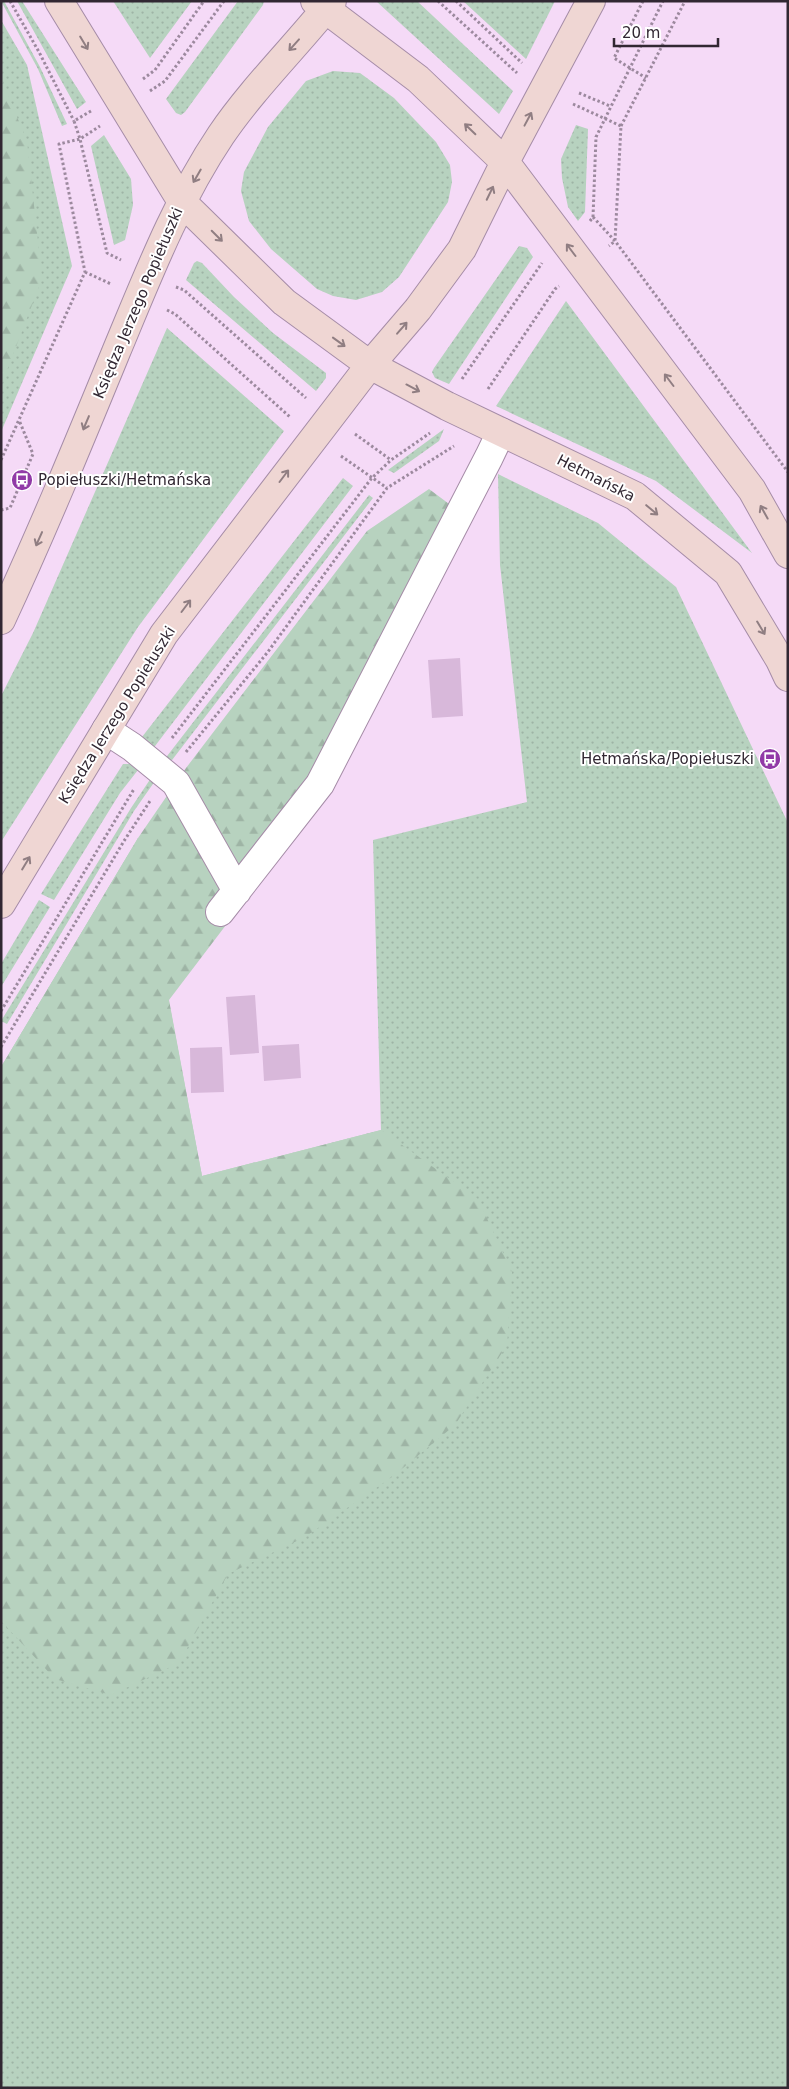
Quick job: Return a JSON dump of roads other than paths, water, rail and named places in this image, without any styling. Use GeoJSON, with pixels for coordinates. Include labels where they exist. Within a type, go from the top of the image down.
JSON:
{"type":"FeatureCollection","features":[{"type":"Feature","properties":{"kind":"main road","name":"Księdza Jerzego Popiełuszki"},"geometry":{"type":"LineString","coordinates":[[1,620],[41,533],[139,296],[182,202],[59,1]]}},
{"type":"Feature","properties":{"kind":"main road","name":"Księdza Jerzego Popiełuszki"},"geometry":{"type":"LineString","coordinates":[[1,904],[164,634],[370,365],[418,309],[462,249],[505,162],[591,1]]}},
{"type":"Feature","properties":{"kind":"main road"},"geometry":{"type":"LineString","coordinates":[[182,202],[222,134],[325,4],[418,79],[505,162],[752,490],[788,554]]}},
{"type":"Feature","properties":{"kind":"main road","name":"Hetmańska"},"geometry":{"type":"LineString","coordinates":[[182,202],[284,302],[370,365],[472,418],[635,496],[728,573],[785,668]]}},
{"type":"Feature","properties":{"kind":"street"},"geometry":{"type":"LineString","coordinates":[[220,912],[320,784],[501,432]]}},
{"type":"Feature","properties":{"kind":"street"},"geometry":{"type":"LineString","coordinates":[[106,730],[132,747],[176,783],[237,892]]}},
{"type":"Feature","properties":{"kind":"place","name":"Popiełuszki/Hetmańska"},"geometry":{"type":"Point","coordinates":[22,480]}},
{"type":"Feature","properties":{"kind":"place","name":"Hetmańska/Popiełuszki"},"geometry":{"type":"Point","coordinates":[770,759]}}]}
